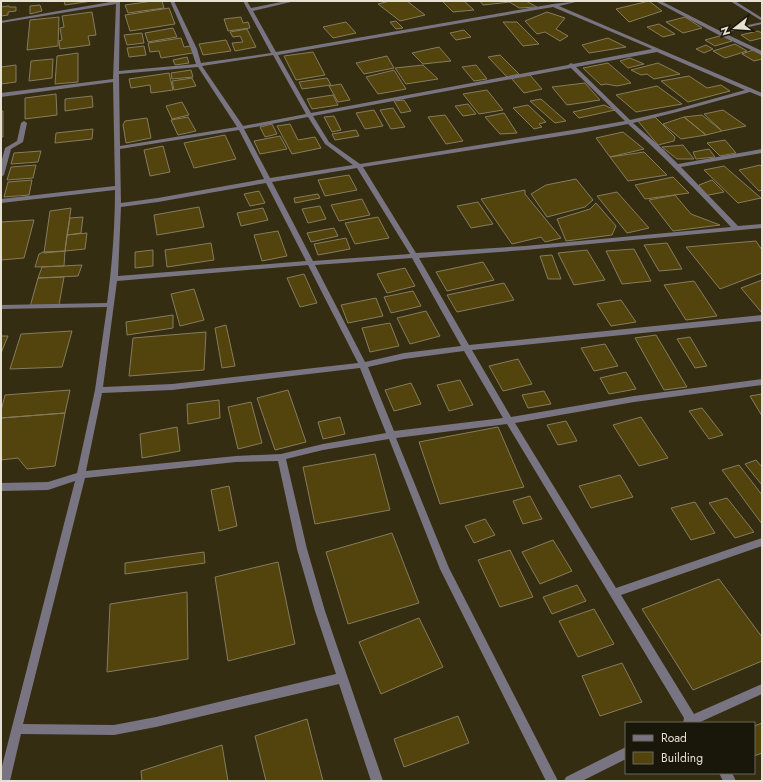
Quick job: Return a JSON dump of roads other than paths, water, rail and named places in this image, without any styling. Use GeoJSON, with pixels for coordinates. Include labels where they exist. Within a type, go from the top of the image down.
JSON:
{"type":"FeatureCollection","features":[{"type":"Feature","properties":{"kind":"street"},"geometry":{"type":"LineString","coordinates":[[172,1],[194,49],[199,65],[241,128],[363,365],[445,569],[552,781]]}},
{"type":"Feature","properties":{"kind":"street"},"geometry":{"type":"LineString","coordinates":[[245,1],[327,143],[359,166],[414,255],[509,421],[615,593],[691,722],[762,689]]}},
{"type":"Feature","properties":{"kind":"street"},"geometry":{"type":"LineString","coordinates":[[250,10],[293,1]]}},
{"type":"Feature","properties":{"kind":"street"},"geometry":{"type":"LineString","coordinates":[[544,1],[761,93]]}},
{"type":"Feature","properties":{"kind":"street"},"geometry":{"type":"LineString","coordinates":[[1,95],[275,53],[578,1]]}},
{"type":"Feature","properties":{"kind":"street"},"geometry":{"type":"LineString","coordinates":[[657,1],[718,33],[762,53]]}},
{"type":"Feature","properties":{"kind":"street"},"geometry":{"type":"LineString","coordinates":[[732,1],[762,21]]}},
{"type":"Feature","properties":{"kind":"street"},"geometry":{"type":"LineString","coordinates":[[1,22],[118,2],[116,77],[118,205],[114,279],[99,390],[81,475],[4,781]]}},
{"type":"Feature","properties":{"kind":"street"},"geometry":{"type":"LineString","coordinates":[[718,33],[762,21]]}},
{"type":"Feature","properties":{"kind":"street"},"geometry":{"type":"LineString","coordinates":[[118,148],[241,128],[309,114],[657,50]]}},
{"type":"Feature","properties":{"kind":"street"},"geometry":{"type":"LineString","coordinates":[[571,65],[629,122],[662,151],[736,228]]}},
{"type":"Feature","properties":{"kind":"street"},"geometry":{"type":"LineString","coordinates":[[118,205],[269,182],[629,122],[714,101],[751,90]]}},
{"type":"Feature","properties":{"kind":"street"},"geometry":{"type":"LineString","coordinates":[[1,175],[8,148],[20,142],[24,122]]}},
{"type":"Feature","properties":{"kind":"street"},"geometry":{"type":"LineString","coordinates":[[675,166],[762,150]]}},
{"type":"Feature","properties":{"kind":"street"},"geometry":{"type":"LineString","coordinates":[[1,201],[117,188]]}},
{"type":"Feature","properties":{"kind":"street"},"geometry":{"type":"LineString","coordinates":[[114,279],[226,269],[525,248],[736,228],[761,227]]}},
{"type":"Feature","properties":{"kind":"street"},"geometry":{"type":"LineString","coordinates":[[1,307],[59,304],[111,305]]}},
{"type":"Feature","properties":{"kind":"street"},"geometry":{"type":"LineString","coordinates":[[99,390],[172,387],[363,365],[404,356],[466,348],[762,318]]}},
{"type":"Feature","properties":{"kind":"street"},"geometry":{"type":"LineString","coordinates":[[1,488],[48,486],[81,475],[236,459],[281,457],[323,447],[392,435],[509,421],[634,399],[762,382]]}},
{"type":"Feature","properties":{"kind":"street"},"geometry":{"type":"LineString","coordinates":[[281,457],[302,549],[320,611],[377,781]]}},
{"type":"Feature","properties":{"kind":"street"},"geometry":{"type":"LineString","coordinates":[[615,593],[762,542]]}},
{"type":"Feature","properties":{"kind":"street"},"geometry":{"type":"LineString","coordinates":[[17,729],[114,730],[156,722],[342,678]]}},
{"type":"Feature","properties":{"kind":"street"},"geometry":{"type":"LineString","coordinates":[[570,781],[625,754]]}}]}
